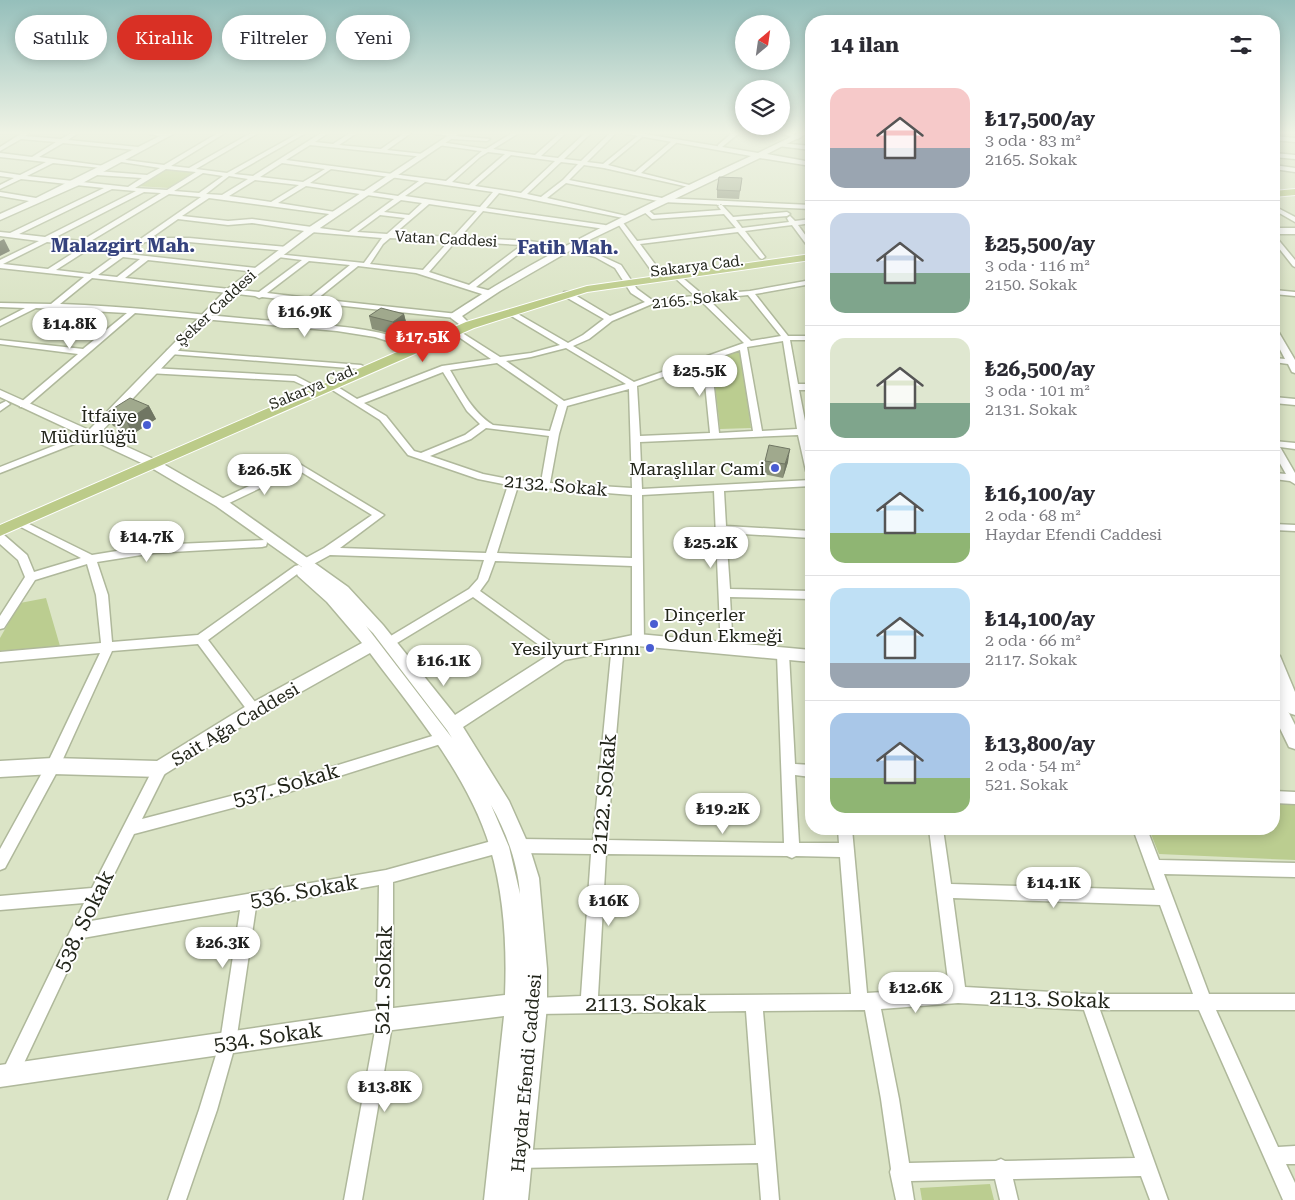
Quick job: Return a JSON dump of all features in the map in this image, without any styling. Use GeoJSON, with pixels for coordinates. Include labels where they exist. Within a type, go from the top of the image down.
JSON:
{"type":"FeatureCollection","features":[{"type":"Feature","properties":{"kind":"main road"},"geometry":{"type":"LineString","coordinates":[[0,212],[57,189]]}},
{"type":"Feature","properties":{"kind":"main road"},"geometry":{"type":"LineString","coordinates":[[0,216],[59,189]]}},
{"type":"Feature","properties":{"kind":"main road","name":"Şeker Caddesi"},"geometry":{"type":"LineString","coordinates":[[86,437],[229,292],[311,230],[373,189]]}},
{"type":"Feature","properties":{"kind":"main road"},"geometry":{"type":"LineString","coordinates":[[458,323],[488,293],[605,228],[689,189]]}},
{"type":"Feature","properties":{"kind":"main road"},"geometry":{"type":"LineString","coordinates":[[1280,193],[1295,192]]}},
{"type":"Feature","properties":{"kind":"main road"},"geometry":{"type":"LineString","coordinates":[[0,194],[33,199]]}},
{"type":"Feature","properties":{"kind":"main road"},"geometry":{"type":"LineString","coordinates":[[1280,198],[1295,196]]}},
{"type":"Feature","properties":{"kind":"main road"},"geometry":{"type":"LineString","coordinates":[[1280,231],[1295,231]]}},
{"type":"Feature","properties":{"kind":"main road","name":"Sakarya Cad."},"geometry":{"type":"LineString","coordinates":[[0,531],[21,523],[144,463],[311,386],[410,346],[458,323],[550,293],[626,279],[656,271],[805,252]]}},
{"type":"Feature","properties":{"kind":"main road"},"geometry":{"type":"LineString","coordinates":[[144,463],[330,386],[458,323],[511,312],[567,294],[626,279],[678,276],[805,258]]}},
{"type":"Feature","properties":{"kind":"main road","name":"Haydar Efendi Caddesi"},"geometry":{"type":"LineString","coordinates":[[6,402],[144,463],[221,502],[303,566],[332,598],[380,644],[447,732],[491,785],[519,846],[529,878],[532,912],[519,1159],[515,1200]]}},
{"type":"Feature","properties":{"kind":"main road","name":"Sakarya Cad."},"geometry":{"type":"LineString","coordinates":[[0,520],[144,463]]}},
{"type":"Feature","properties":{"kind":"main road","name":"Haydar Efendi Caddesi"},"geometry":{"type":"LineString","coordinates":[[144,463],[262,543],[303,566]]}},
{"type":"Feature","properties":{"kind":"main road"},"geometry":{"type":"LineString","coordinates":[[447,732],[561,655],[638,640],[727,650],[805,656]]}},
{"type":"Feature","properties":{"kind":"main road","name":"Sait Ağa Caddesi"},"geometry":{"type":"LineString","coordinates":[[0,769],[53,766],[160,769],[254,710],[380,644]]}},
{"type":"Feature","properties":{"kind":"main road"},"geometry":{"type":"LineString","coordinates":[[1283,679],[1295,708]]}},
{"type":"Feature","properties":{"kind":"main road"},"geometry":{"type":"LineString","coordinates":[[1280,712],[1295,742]]}},
{"type":"Feature","properties":{"kind":"main road","name":"Haydar Efendi Caddesi"},"geometry":{"type":"LineString","coordinates":[[447,732],[499,846],[508,876],[526,1005],[498,1200]]}},
{"type":"Feature","properties":{"kind":"main road","name":"534. Sokak"},"geometry":{"type":"LineString","coordinates":[[5,1075],[385,1020],[526,1005]]}},
{"type":"Feature","properties":{"kind":"street"},"geometry":{"type":"LineString","coordinates":[[11,236],[108,189]]}},
{"type":"Feature","properties":{"kind":"street"},"geometry":{"type":"LineString","coordinates":[[0,265],[44,239],[146,189],[223,197],[335,214]]}},
{"type":"Feature","properties":{"kind":"street"},"geometry":{"type":"LineString","coordinates":[[48,272],[91,241],[172,189]]}},
{"type":"Feature","properties":{"kind":"street"},"geometry":{"type":"LineString","coordinates":[[52,306],[88,278],[176,217],[211,189]]}},
{"type":"Feature","properties":{"kind":"street"},"geometry":{"type":"LineString","coordinates":[[223,197],[236,189]]}},
{"type":"Feature","properties":{"kind":"street"},"geometry":{"type":"LineString","coordinates":[[273,204],[297,189]]}},
{"type":"Feature","properties":{"kind":"street"},"geometry":{"type":"LineString","coordinates":[[336,189],[605,228]]}},
{"type":"Feature","properties":{"kind":"street"},"geometry":{"type":"LineString","coordinates":[[350,234],[412,189]]}},
{"type":"Feature","properties":{"kind":"street"},"geometry":{"type":"LineString","coordinates":[[487,189],[584,207],[623,219],[635,243],[656,271]]}},
{"type":"Feature","properties":{"kind":"street"},"geometry":{"type":"LineString","coordinates":[[522,195],[529,189]]}},
{"type":"Feature","properties":{"kind":"street"},"geometry":{"type":"LineString","coordinates":[[542,199],[555,189]]}},
{"type":"Feature","properties":{"kind":"street"},"geometry":{"type":"LineString","coordinates":[[609,189],[664,199],[805,207]]}},
{"type":"Feature","properties":{"kind":"street"},"geometry":{"type":"LineString","coordinates":[[425,272],[456,240],[480,209],[498,191]]}},
{"type":"Feature","properties":{"kind":"street"},"geometry":{"type":"LineString","coordinates":[[366,265],[380,243],[391,236],[427,202]]}},
{"type":"Feature","properties":{"kind":"street"},"geometry":{"type":"LineString","coordinates":[[719,203],[762,258]]}},
{"type":"Feature","properties":{"kind":"street"},"geometry":{"type":"LineString","coordinates":[[782,206],[805,239]]}},
{"type":"Feature","properties":{"kind":"street"},"geometry":{"type":"LineString","coordinates":[[567,222],[584,207]]}},
{"type":"Feature","properties":{"kind":"street"},"geometry":{"type":"LineString","coordinates":[[644,209],[652,217],[726,212]]}},
{"type":"Feature","properties":{"kind":"street"},"geometry":{"type":"LineString","coordinates":[[1280,211],[1295,220]]}},
{"type":"Feature","properties":{"kind":"street"},"geometry":{"type":"LineString","coordinates":[[379,213],[411,217]]}},
{"type":"Feature","properties":{"kind":"street"},"geometry":{"type":"LineString","coordinates":[[731,219],[787,214]]}},
{"type":"Feature","properties":{"kind":"street","name":"Vatan Caddesi"},"geometry":{"type":"LineString","coordinates":[[176,217],[228,223],[252,221],[350,234],[568,248],[607,260],[618,267],[634,291],[651,302]]}},
{"type":"Feature","properties":{"kind":"street"},"geometry":{"type":"LineString","coordinates":[[635,243],[805,222]]}},
{"type":"Feature","properties":{"kind":"street"},"geometry":{"type":"LineString","coordinates":[[0,234],[82,244],[91,241],[189,240],[287,249]]}},
{"type":"Feature","properties":{"kind":"street"},"geometry":{"type":"LineString","coordinates":[[91,241],[129,249]]}},
{"type":"Feature","properties":{"kind":"street"},"geometry":{"type":"LineString","coordinates":[[472,286],[529,244]]}},
{"type":"Feature","properties":{"kind":"street"},"geometry":{"type":"LineString","coordinates":[[1280,246],[1295,265]]}},
{"type":"Feature","properties":{"kind":"street"},"geometry":{"type":"LineString","coordinates":[[121,255],[256,270]]}},
{"type":"Feature","properties":{"kind":"street"},"geometry":{"type":"LineString","coordinates":[[278,255],[425,272],[472,286],[488,293]]}},
{"type":"Feature","properties":{"kind":"street"},"geometry":{"type":"LineString","coordinates":[[117,280],[146,258]]}},
{"type":"Feature","properties":{"kind":"street"},"geometry":{"type":"LineString","coordinates":[[259,296],[307,259]]}},
{"type":"Feature","properties":{"kind":"street"},"geometry":{"type":"LineString","coordinates":[[0,265],[88,278],[310,302],[458,323],[498,360],[563,404],[633,385],[746,345],[786,338],[805,338]]}},
{"type":"Feature","properties":{"kind":"street"},"geometry":{"type":"LineString","coordinates":[[310,302],[355,265]]}},
{"type":"Feature","properties":{"kind":"street"},"geometry":{"type":"LineString","coordinates":[[678,276],[746,345],[758,433]]}},
{"type":"Feature","properties":{"kind":"street","name":"2165. Sokak"},"geometry":{"type":"LineString","coordinates":[[357,402],[445,368],[531,355],[569,345],[586,337],[609,319],[651,302],[750,293],[805,284]]}},
{"type":"Feature","properties":{"kind":"street"},"geometry":{"type":"LineString","coordinates":[[750,293],[786,338],[805,445]]}},
{"type":"Feature","properties":{"kind":"street"},"geometry":{"type":"LineString","coordinates":[[1280,293],[1295,294]]}},
{"type":"Feature","properties":{"kind":"street"},"geometry":{"type":"LineString","coordinates":[[567,294],[609,319]]}},
{"type":"Feature","properties":{"kind":"street"},"geometry":{"type":"LineString","coordinates":[[0,305],[36,305],[204,316],[368,334],[399,341],[410,346]]}},
{"type":"Feature","properties":{"kind":"street"},"geometry":{"type":"LineString","coordinates":[[0,324],[36,305]]}},
{"type":"Feature","properties":{"kind":"street"},"geometry":{"type":"LineString","coordinates":[[6,402],[86,352],[132,312]]}},
{"type":"Feature","properties":{"kind":"street"},"geometry":{"type":"LineString","coordinates":[[511,312],[633,385]]}},
{"type":"Feature","properties":{"kind":"street"},"geometry":{"type":"LineString","coordinates":[[1280,341],[1295,370]]}},
{"type":"Feature","properties":{"kind":"street"},"geometry":{"type":"LineString","coordinates":[[0,342],[86,352]]}},
{"type":"Feature","properties":{"kind":"street"},"geometry":{"type":"LineString","coordinates":[[170,352],[361,366]]}},
{"type":"Feature","properties":{"kind":"street"},"geometry":{"type":"LineString","coordinates":[[707,358],[715,434]]}},
{"type":"Feature","properties":{"kind":"street"},"geometry":{"type":"LineString","coordinates":[[445,368],[475,416],[486,424],[491,427],[554,434]]}},
{"type":"Feature","properties":{"kind":"street"},"geometry":{"type":"LineString","coordinates":[[151,371],[296,379],[311,386]]}},
{"type":"Feature","properties":{"kind":"street"},"geometry":{"type":"LineString","coordinates":[[633,385],[637,492],[638,640]]}},
{"type":"Feature","properties":{"kind":"street","name":"2132. Sokak"},"geometry":{"type":"LineString","coordinates":[[330,386],[383,418],[411,453],[481,477],[545,486],[637,492],[805,483]]}},
{"type":"Feature","properties":{"kind":"street"},"geometry":{"type":"LineString","coordinates":[[795,387],[805,387]]}},
{"type":"Feature","properties":{"kind":"street"},"geometry":{"type":"LineString","coordinates":[[1280,401],[1295,402]]}},
{"type":"Feature","properties":{"kind":"street"},"geometry":{"type":"LineString","coordinates":[[545,486],[554,434],[563,404]]}},
{"type":"Feature","properties":{"kind":"street"},"geometry":{"type":"LineString","coordinates":[[420,457],[468,437],[486,424]]}},
{"type":"Feature","properties":{"kind":"street"},"geometry":{"type":"LineString","coordinates":[[635,439],[715,434],[802,432]]}},
{"type":"Feature","properties":{"kind":"street"},"geometry":{"type":"LineString","coordinates":[[0,470],[86,437]]}},
{"type":"Feature","properties":{"kind":"street"},"geometry":{"type":"LineString","coordinates":[[1280,445],[1295,446]]}},
{"type":"Feature","properties":{"kind":"street"},"geometry":{"type":"LineString","coordinates":[[1280,454],[1294,479]]}},
{"type":"Feature","properties":{"kind":"street"},"geometry":{"type":"LineString","coordinates":[[0,657],[201,639],[303,566],[379,515],[298,466],[221,502]]}},
{"type":"Feature","properties":{"kind":"street"},"geometry":{"type":"LineString","coordinates":[[1280,477],[1294,479]]}},
{"type":"Feature","properties":{"kind":"street"},"geometry":{"type":"LineString","coordinates":[[380,644],[473,592],[483,580],[514,483]]}},
{"type":"Feature","properties":{"kind":"street"},"geometry":{"type":"LineString","coordinates":[[719,487],[723,529],[727,650]]}},
{"type":"Feature","properties":{"kind":"street"},"geometry":{"type":"LineString","coordinates":[[0,863],[53,766],[106,656],[107,648],[102,595],[91,559],[21,523]]}},
{"type":"Feature","properties":{"kind":"street"},"geometry":{"type":"LineString","coordinates":[[1280,527],[1295,528]]}},
{"type":"Feature","properties":{"kind":"street"},"geometry":{"type":"LineString","coordinates":[[723,529],[805,534]]}},
{"type":"Feature","properties":{"kind":"street"},"geometry":{"type":"LineString","coordinates":[[0,538],[23,558],[31,577]]}},
{"type":"Feature","properties":{"kind":"street"},"geometry":{"type":"LineString","coordinates":[[0,625],[31,577],[91,559],[154,549],[262,543]]}},
{"type":"Feature","properties":{"kind":"street"},"geometry":{"type":"LineString","coordinates":[[328,551],[636,562]]}},
{"type":"Feature","properties":{"kind":"street"},"geometry":{"type":"LineString","coordinates":[[473,592],[561,655]]}},
{"type":"Feature","properties":{"kind":"street"},"geometry":{"type":"LineString","coordinates":[[725,593],[805,595]]}},
{"type":"Feature","properties":{"kind":"street"},"geometry":{"type":"LineString","coordinates":[[201,639],[254,710]]}},
{"type":"Feature","properties":{"kind":"street","name":"2122. Sokak"},"geometry":{"type":"LineString","coordinates":[[589,1004],[598,849],[618,644]]}},
{"type":"Feature","properties":{"kind":"street"},"geometry":{"type":"LineString","coordinates":[[783,654],[792,851]]}},
{"type":"Feature","properties":{"kind":"street","name":"537. Sokak"},"geometry":{"type":"LineString","coordinates":[[130,829],[270,792],[447,732]]}},
{"type":"Feature","properties":{"kind":"street","name":"538. Sokak"},"geometry":{"type":"LineString","coordinates":[[5,1075],[160,769]]}},
{"type":"Feature","properties":{"kind":"street"},"geometry":{"type":"LineString","coordinates":[[788,769],[805,770]]}},
{"type":"Feature","properties":{"kind":"street"},"geometry":{"type":"LineString","coordinates":[[1280,797],[1295,798]]}},
{"type":"Feature","properties":{"kind":"street"},"geometry":{"type":"LineString","coordinates":[[845,835],[866,1002],[890,1098],[899,1172],[905,1200]]}},
{"type":"Feature","properties":{"kind":"street"},"geometry":{"type":"LineString","coordinates":[[937,835],[958,995]]}},
{"type":"Feature","properties":{"kind":"street"},"geometry":{"type":"LineString","coordinates":[[1142,835],[1204,1004],[1293,1200]]}},
{"type":"Feature","properties":{"kind":"street","name":"536. Sokak"},"geometry":{"type":"LineString","coordinates":[[78,931],[386,877],[499,846]]}},
{"type":"Feature","properties":{"kind":"street"},"geometry":{"type":"LineString","coordinates":[[519,846],[598,849],[846,850]]}},
{"type":"Feature","properties":{"kind":"street"},"geometry":{"type":"LineString","coordinates":[[1154,867],[1295,870]]}},
{"type":"Feature","properties":{"kind":"street","name":"521. Sokak"},"geometry":{"type":"LineString","coordinates":[[353,1200],[385,1020],[386,877]]}},
{"type":"Feature","properties":{"kind":"street"},"geometry":{"type":"LineString","coordinates":[[944,891],[1165,898]]}},
{"type":"Feature","properties":{"kind":"street"},"geometry":{"type":"LineString","coordinates":[[0,903],[96,895]]}},
{"type":"Feature","properties":{"kind":"street"},"geometry":{"type":"LineString","coordinates":[[177,1200],[208,1110],[228,1042],[249,901]]}},
{"type":"Feature","properties":{"kind":"street","name":"2113. Sokak"},"geometry":{"type":"LineString","coordinates":[[526,1005],[866,1002],[958,995],[1089,1002],[1204,1004],[1295,1002]]}},
{"type":"Feature","properties":{"kind":"street"},"geometry":{"type":"LineString","coordinates":[[1089,1002],[1159,1200]]}},
{"type":"Feature","properties":{"kind":"street"},"geometry":{"type":"LineString","coordinates":[[754,1004],[770,1200]]}},
{"type":"Feature","properties":{"kind":"street"},"geometry":{"type":"LineString","coordinates":[[519,1159],[767,1154]]}},
{"type":"Feature","properties":{"kind":"street"},"geometry":{"type":"LineString","coordinates":[[1273,1156],[1295,1156]]}},
{"type":"Feature","properties":{"kind":"street"},"geometry":{"type":"LineString","coordinates":[[899,1172],[1001,1168],[1147,1167]]}},
{"type":"Feature","properties":{"kind":"street"},"geometry":{"type":"LineString","coordinates":[[1001,1168],[1009,1200]]}},
{"type":"Feature","properties":{"kind":"green space"},"geometry":{"type":"Polygon","coordinates":[[[740,350],[751,428],[720,429],[712,359],[740,350]]]}},
{"type":"Feature","properties":{"kind":"green space"},"geometry":{"type":"Polygon","coordinates":[[[46,598],[60,646],[0,651],[0,638],[20,603],[46,598]]]}},
{"type":"Feature","properties":{"kind":"green space"},"geometry":{"type":"Polygon","coordinates":[[[1280,804],[1295,805],[1295,860],[1159,854],[1151,835],[1280,835],[1280,804]]]}},
{"type":"Feature","properties":{"kind":"green space"},"geometry":{"type":"Polygon","coordinates":[[[990,1184],[994,1200],[922,1200],[920,1188],[990,1184]]]}},
{"type":"Feature","properties":{"kind":"building"},"geometry":{"type":"Polygon","coordinates":[[[717,189],[740,189],[740,191],[717,189]]]}},
{"type":"Feature","properties":{"kind":"building"},"geometry":{"type":"Polygon","coordinates":[[[381,308],[404,314],[393,322],[369,316],[381,308]]]}},
{"type":"Feature","properties":{"kind":"building"},"geometry":{"type":"Polygon","coordinates":[[[130,398],[149,406],[126,421],[106,413],[130,398]]]}},
{"type":"Feature","properties":{"kind":"building"},"geometry":{"type":"Polygon","coordinates":[[[769,445],[790,449],[785,464],[765,461],[769,445]]]}},
{"type":"Feature","properties":{"kind":"place","name":"İtfaiye Müdürlüğü"},"geometry":{"type":"Point","coordinates":[147,425]}},
{"type":"Feature","properties":{"kind":"place","name":"Maraşlılar Cami"},"geometry":{"type":"Point","coordinates":[775,468]}},
{"type":"Feature","properties":{"kind":"place","name":"Dinçerler Odun Ekmeği"},"geometry":{"type":"Point","coordinates":[654,624]}},
{"type":"Feature","properties":{"kind":"place","name":"Yesilyurt Fırını"},"geometry":{"type":"Point","coordinates":[650,648]}},
{"type":"Feature","properties":{"kind":"district","name":"Malazgirt Mah."},"geometry":{"type":"Point","coordinates":[123,245]}},
{"type":"Feature","properties":{"kind":"district","name":"Fatih Mah."},"geometry":{"type":"Point","coordinates":[568,247]}}]}
